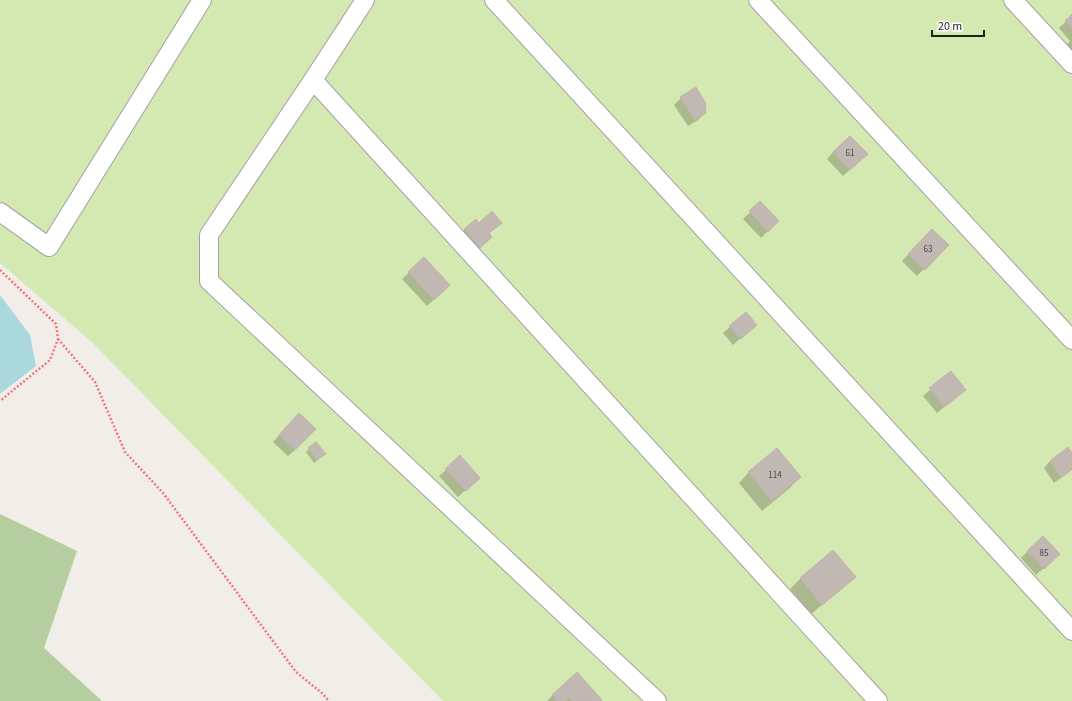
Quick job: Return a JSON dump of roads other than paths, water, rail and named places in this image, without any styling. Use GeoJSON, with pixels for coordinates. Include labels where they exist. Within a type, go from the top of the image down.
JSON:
{"type":"FeatureCollection","features":[{"type":"Feature","properties":{"kind":"street"},"geometry":{"type":"LineString","coordinates":[[0,212],[49,247],[202,0]]}},
{"type":"Feature","properties":{"kind":"street"},"geometry":{"type":"LineString","coordinates":[[364,0],[313,80],[209,235],[208,281],[657,701]]}},
{"type":"Feature","properties":{"kind":"street"},"geometry":{"type":"LineString","coordinates":[[494,0],[1072,631]]}},
{"type":"Feature","properties":{"kind":"street"},"geometry":{"type":"LineString","coordinates":[[758,0],[1072,340]]}},
{"type":"Feature","properties":{"kind":"street"},"geometry":{"type":"LineString","coordinates":[[1014,0],[1072,64]]}},
{"type":"Feature","properties":{"kind":"street"},"geometry":{"type":"LineString","coordinates":[[313,80],[878,701]]}},
{"type":"Feature","properties":{"kind":"water"},"geometry":{"type":"Polygon","coordinates":[[[0,295],[30,335],[36,366],[0,394],[0,295]]]}}]}
